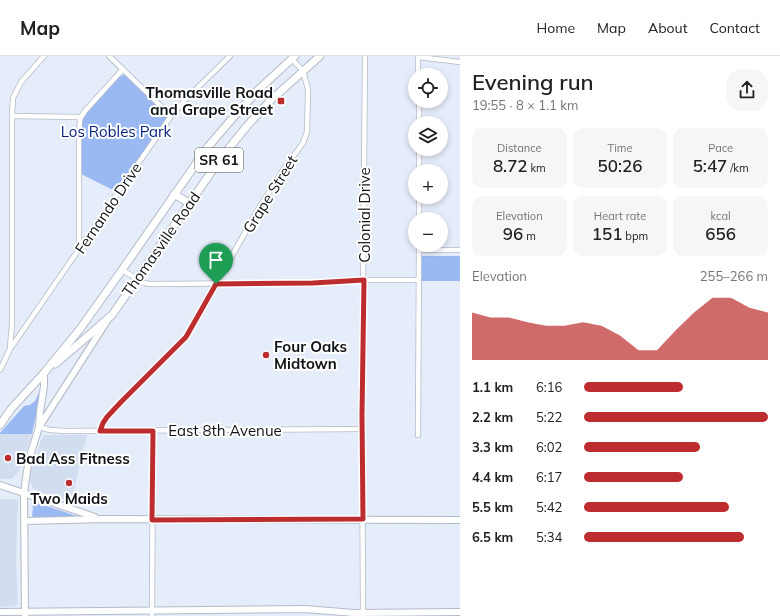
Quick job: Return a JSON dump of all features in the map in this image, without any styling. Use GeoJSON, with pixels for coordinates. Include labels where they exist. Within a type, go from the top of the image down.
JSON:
{"type":"FeatureCollection","features":[{"type":"Feature","properties":{"kind":"main road","name":"Thomasville Road"},"geometry":{"type":"LineString","coordinates":[[44,373],[112,315],[221,158],[270,101],[320,56]]}},
{"type":"Feature","properties":{"kind":"main road","name":"Thomasville Road"},"geometry":{"type":"LineString","coordinates":[[0,425],[11,409],[44,373],[80,329],[207,148],[258,90],[294,58]]}},
{"type":"Feature","properties":{"kind":"main road"},"geometry":{"type":"LineString","coordinates":[[174,194],[189,203]]}},
{"type":"Feature","properties":{"kind":"street"},"geometry":{"type":"LineString","coordinates":[[10,349],[12,324],[13,98],[21,82],[44,56]]}},
{"type":"Feature","properties":{"kind":"street"},"geometry":{"type":"LineString","coordinates":[[109,56],[171,116]]}},
{"type":"Feature","properties":{"kind":"street"},"geometry":{"type":"LineString","coordinates":[[221,56],[226,61]]}},
{"type":"Feature","properties":{"kind":"street","name":"Fernando Drive"},"geometry":{"type":"LineString","coordinates":[[0,370],[10,349],[171,116],[185,100],[230,56]]}},
{"type":"Feature","properties":{"kind":"street","name":"Colonial Drive"},"geometry":{"type":"LineString","coordinates":[[363,613],[362,429],[365,56]]}},
{"type":"Feature","properties":{"kind":"street"},"geometry":{"type":"LineString","coordinates":[[418,68],[418,57],[460,62]]}},
{"type":"Feature","properties":{"kind":"street","name":"Grape Street"},"geometry":{"type":"LineString","coordinates":[[100,431],[107,417],[186,337],[281,173],[303,143],[307,132],[308,88],[303,71],[294,58]]}},
{"type":"Feature","properties":{"kind":"street"},"geometry":{"type":"LineString","coordinates":[[79,251],[79,125],[85,110],[123,69]]}},
{"type":"Feature","properties":{"kind":"street"},"geometry":{"type":"LineString","coordinates":[[12,116],[81,117]]}},
{"type":"Feature","properties":{"kind":"street"},"geometry":{"type":"LineString","coordinates":[[448,249],[460,250]]}},
{"type":"Feature","properties":{"kind":"street"},"geometry":{"type":"LineString","coordinates":[[418,435],[419,252]]}},
{"type":"Feature","properties":{"kind":"street"},"geometry":{"type":"LineString","coordinates":[[122,270],[137,280],[150,284],[313,283],[364,280],[418,280]]}},
{"type":"Feature","properties":{"kind":"street"},"geometry":{"type":"LineString","coordinates":[[25,614],[24,493],[27,471],[40,427],[112,315]]}},
{"type":"Feature","properties":{"kind":"street"},"geometry":{"type":"LineString","coordinates":[[40,427],[44,373]]}},
{"type":"Feature","properties":{"kind":"street","name":"East 8th Avenue"},"geometry":{"type":"LineString","coordinates":[[40,427],[50,430],[66,431],[362,429]]}},
{"type":"Feature","properties":{"kind":"street"},"geometry":{"type":"LineString","coordinates":[[152,613],[153,431]]}},
{"type":"Feature","properties":{"kind":"street"},"geometry":{"type":"LineString","coordinates":[[0,486],[94,517],[105,519]]}},
{"type":"Feature","properties":{"kind":"street"},"geometry":{"type":"LineString","coordinates":[[25,521],[105,519],[460,520]]}},
{"type":"Feature","properties":{"kind":"street"},"geometry":{"type":"LineString","coordinates":[[0,612],[25,614],[243,613],[306,609],[363,613],[427,614],[460,612]]}},
{"type":"Feature","properties":{"kind":"shaded area"},"geometry":{"type":"Polygon","coordinates":[[[0,434],[32,434],[19,472],[10,479],[0,478],[0,434]]]}},
{"type":"Feature","properties":{"kind":"shaded area"},"geometry":{"type":"Polygon","coordinates":[[[45,435],[87,435],[71,502],[38,491],[33,488],[31,482],[29,482],[30,474],[41,440],[45,435]]]}},
{"type":"Feature","properties":{"kind":"shaded area"},"geometry":{"type":"Polygon","coordinates":[[[0,499],[18,499],[16,561],[18,604],[14,606],[0,607],[0,499]]]}},
{"type":"Feature","properties":{"kind":"green space","name":"Los Robles Park"},"geometry":{"type":"Polygon","coordinates":[[[126,75],[167,114],[168,117],[115,191],[81,174],[81,128],[84,115],[88,109],[116,79],[126,75]]]}},
{"type":"Feature","properties":{"kind":"green space"},"geometry":{"type":"Polygon","coordinates":[[[421,256],[460,256],[460,281],[421,281],[421,256]]]}},
{"type":"Feature","properties":{"kind":"green space"},"geometry":{"type":"Polygon","coordinates":[[[39,393],[41,393],[32,434],[0,434],[24,406],[30,405],[35,401],[39,393]]]}},
{"type":"Feature","properties":{"kind":"green space"},"geometry":{"type":"Polygon","coordinates":[[[34,502],[80,517],[34,517],[32,516],[32,505],[34,502]]]}},
{"type":"Feature","properties":{"kind":"place","name":"Thomasville Road and Grape Street"},"geometry":{"type":"Point","coordinates":[281,101]}},
{"type":"Feature","properties":{"kind":"place","name":"Four Oaks Midtown"},"geometry":{"type":"Point","coordinates":[266,355]}},
{"type":"Feature","properties":{"kind":"place","name":"Bad Ass Fitness"},"geometry":{"type":"Point","coordinates":[8,458]}},
{"type":"Feature","properties":{"kind":"place","name":"Two Maids"},"geometry":{"type":"Point","coordinates":[69,483]}},
{"type":"Feature","properties":{"kind":"route"},"geometry":{"type":"LineString","coordinates":[[364,280],[362,415],[363,519],[152,520],[153,431],[100,431],[107,417],[186,337],[216,284],[313,283],[364,280]]}}]}
